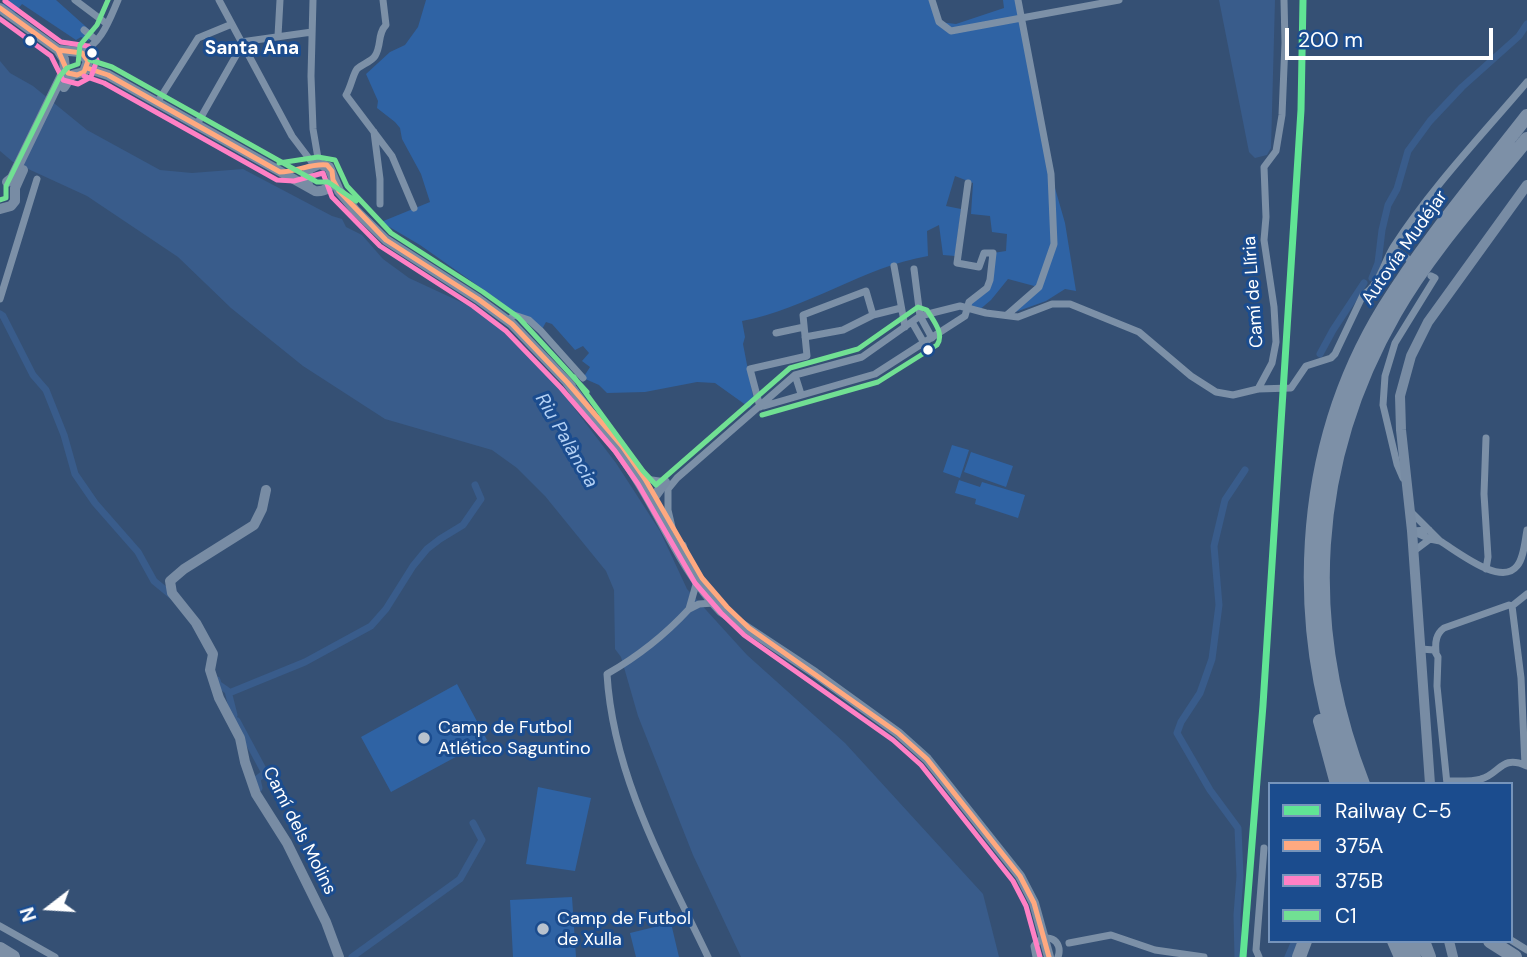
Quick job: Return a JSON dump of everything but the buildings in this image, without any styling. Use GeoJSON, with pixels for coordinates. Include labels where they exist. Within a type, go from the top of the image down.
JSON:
{"type":"FeatureCollection","features":[{"type":"Feature","properties":{"kind":"highway","name":"Autovía Mudéjar"},"geometry":{"type":"LineString","coordinates":[[1348,782],[1324,704],[1311,626],[1310,560],[1316,495],[1332,428],[1352,373],[1383,309],[1423,250],[1527,116]]}},
{"type":"Feature","properties":{"kind":"highway","name":"Autovía Mudéjar"},"geometry":{"type":"LineString","coordinates":[[1362,782],[1340,718],[1325,641],[1322,571],[1329,495],[1340,445],[1366,368],[1396,311],[1433,257],[1527,139]]}},
{"type":"Feature","properties":{"kind":"highway"},"geometry":{"type":"LineString","coordinates":[[1332,428],[1317,464],[1303,560],[1304,628],[1315,705],[1336,782]]}},
{"type":"Feature","properties":{"kind":"highway"},"geometry":{"type":"LineString","coordinates":[[1329,495],[1328,578],[1332,649],[1345,711],[1371,782]]}},
{"type":"Feature","properties":{"kind":"highway"},"geometry":{"type":"LineString","coordinates":[[1493,943],[1514,957]]}},
{"type":"Feature","properties":{"kind":"highway"},"geometry":{"type":"LineString","coordinates":[[0,949],[13,957]]}},
{"type":"Feature","properties":{"kind":"main road"},"geometry":{"type":"LineString","coordinates":[[0,8],[75,59],[280,172],[309,185],[315,191],[324,190],[333,180]]}},
{"type":"Feature","properties":{"kind":"main road"},"geometry":{"type":"LineString","coordinates":[[2,211],[15,201],[7,184],[75,59]]}},
{"type":"Feature","properties":{"kind":"main road"},"geometry":{"type":"LineString","coordinates":[[309,185],[306,177],[314,166]]}},
{"type":"Feature","properties":{"kind":"main road"},"geometry":{"type":"LineString","coordinates":[[280,172],[314,166],[329,167],[333,180],[355,210],[386,240],[508,321],[567,382],[641,478],[702,578],[749,628]]}},
{"type":"Feature","properties":{"kind":"main road"},"geometry":{"type":"LineString","coordinates":[[1430,782],[1400,396],[1411,356],[1428,321],[1527,185]]}},
{"type":"Feature","properties":{"kind":"main road"},"geometry":{"type":"LineString","coordinates":[[324,190],[355,210]]}},
{"type":"Feature","properties":{"kind":"main road"},"geometry":{"type":"LineString","coordinates":[[641,478],[648,491],[655,496]]}},
{"type":"Feature","properties":{"kind":"main road"},"geometry":{"type":"LineString","coordinates":[[666,486],[655,496],[655,503],[676,537],[706,600],[898,733],[927,760],[1020,876],[1034,903],[1049,957]]}},
{"type":"Feature","properties":{"kind":"main road","name":"Camí dels Molins"},"geometry":{"type":"LineString","coordinates":[[266,490],[262,509],[254,525],[184,569],[170,581],[172,593],[196,622],[213,654],[210,670],[219,698],[240,737],[256,794],[286,843],[326,922],[340,957]]}},
{"type":"Feature","properties":{"kind":"street"},"geometry":{"type":"LineString","coordinates":[[75,0],[107,24]]}},
{"type":"Feature","properties":{"kind":"street"},"geometry":{"type":"LineString","coordinates":[[75,59],[96,40],[118,0]]}},
{"type":"Feature","properties":{"kind":"street"},"geometry":{"type":"LineString","coordinates":[[219,0],[292,136],[314,166]]}},
{"type":"Feature","properties":{"kind":"street"},"geometry":{"type":"LineString","coordinates":[[278,36],[280,0]]}},
{"type":"Feature","properties":{"kind":"street"},"geometry":{"type":"LineString","coordinates":[[313,0],[314,166]]}},
{"type":"Feature","properties":{"kind":"street"},"geometry":{"type":"LineString","coordinates":[[383,0],[386,25],[380,31],[378,50],[374,57],[355,73],[346,95],[392,156],[414,208]]}},
{"type":"Feature","properties":{"kind":"street"},"geometry":{"type":"LineString","coordinates":[[932,0],[939,22],[951,31],[1119,0]]}},
{"type":"Feature","properties":{"kind":"street"},"geometry":{"type":"LineString","coordinates":[[1007,315],[1039,287],[1054,244],[1051,174],[1018,0]]}},
{"type":"Feature","properties":{"kind":"street","name":"Camí de Llíria"},"geometry":{"type":"LineString","coordinates":[[1258,389],[1272,363],[1276,342],[1274,307],[1264,240],[1264,167],[1276,151],[1282,115],[1284,0]]}},
{"type":"Feature","properties":{"kind":"street"},"geometry":{"type":"LineString","coordinates":[[157,103],[198,38],[232,24]]}},
{"type":"Feature","properties":{"kind":"street"},"geometry":{"type":"LineString","coordinates":[[84,30],[96,40]]}},
{"type":"Feature","properties":{"kind":"street"},"geometry":{"type":"LineString","coordinates":[[196,125],[242,44],[312,32]]}},
{"type":"Feature","properties":{"kind":"street"},"geometry":{"type":"LineString","coordinates":[[666,486],[795,375],[862,357],[920,316],[960,306],[1018,317],[1052,304],[1070,304],[1139,332],[1208,388],[1233,396],[1258,389],[1291,388],[1306,366],[1331,358],[1335,354],[1363,295],[1377,283],[1393,248],[1433,192],[1527,82]]}},
{"type":"Feature","properties":{"kind":"street"},"geometry":{"type":"LineString","coordinates":[[373,132],[380,178],[380,204]]}},
{"type":"Feature","properties":{"kind":"street"},"geometry":{"type":"LineString","coordinates":[[0,299],[37,178]]}},
{"type":"Feature","properties":{"kind":"street"},"geometry":{"type":"LineString","coordinates":[[760,407],[875,374],[965,316],[969,302],[987,288],[993,253],[984,253],[979,267],[957,263],[968,183]]}},
{"type":"Feature","properties":{"kind":"street"},"geometry":{"type":"LineString","coordinates":[[1393,248],[1407,258]]}},
{"type":"Feature","properties":{"kind":"street"},"geometry":{"type":"LineString","coordinates":[[894,266],[901,308],[908,324],[924,343]]}},
{"type":"Feature","properties":{"kind":"street"},"geometry":{"type":"LineString","coordinates":[[914,270],[920,316],[932,338]]}},
{"type":"Feature","properties":{"kind":"street"},"geometry":{"type":"LineString","coordinates":[[1406,483],[1397,464],[1383,405],[1385,376],[1395,343],[1435,278],[1431,276]]}},
{"type":"Feature","properties":{"kind":"street"},"geometry":{"type":"LineString","coordinates":[[760,407],[750,369],[807,356],[803,315],[866,291],[873,315]]}},
{"type":"Feature","properties":{"kind":"street"},"geometry":{"type":"LineString","coordinates":[[805,337],[843,330],[873,315],[901,308]]}},
{"type":"Feature","properties":{"kind":"street"},"geometry":{"type":"LineString","coordinates":[[508,321],[514,315],[529,320],[583,378]]}},
{"type":"Feature","properties":{"kind":"street"},"geometry":{"type":"LineString","coordinates":[[776,333],[804,327]]}},
{"type":"Feature","properties":{"kind":"street"},"geometry":{"type":"LineString","coordinates":[[795,375],[801,394]]}},
{"type":"Feature","properties":{"kind":"street"},"geometry":{"type":"LineString","coordinates":[[1486,438],[1486,569]]}},
{"type":"Feature","properties":{"kind":"street"},"geometry":{"type":"LineString","coordinates":[[641,478],[666,486]]}},
{"type":"Feature","properties":{"kind":"street"},"geometry":{"type":"LineString","coordinates":[[666,486],[668,510],[676,537],[705,587],[706,600]]}},
{"type":"Feature","properties":{"kind":"street"},"geometry":{"type":"LineString","coordinates":[[1410,511],[1440,541],[1486,569],[1501,574],[1511,572],[1519,565],[1527,530]]}},
{"type":"Feature","properties":{"kind":"street"},"geometry":{"type":"LineString","coordinates":[[1412,531],[1429,530]]}},
{"type":"Feature","properties":{"kind":"street"},"geometry":{"type":"LineString","coordinates":[[1412,531],[1440,541]]}},
{"type":"Feature","properties":{"kind":"street"},"geometry":{"type":"LineString","coordinates":[[1414,551],[1430,539]]}},
{"type":"Feature","properties":{"kind":"street"},"geometry":{"type":"LineString","coordinates":[[689,609],[697,581]]}},
{"type":"Feature","properties":{"kind":"street"},"geometry":{"type":"LineString","coordinates":[[1512,606],[1521,678],[1526,765],[1515,762],[1500,766],[1480,780],[1447,782],[1437,686],[1436,653],[1439,632],[1512,606],[1527,594]]}},
{"type":"Feature","properties":{"kind":"street"},"geometry":{"type":"LineString","coordinates":[[708,957],[637,803],[622,762],[613,727],[607,674],[669,630],[689,609],[712,595],[727,607]]}},
{"type":"Feature","properties":{"kind":"street"},"geometry":{"type":"LineString","coordinates":[[692,597],[706,600]]}},
{"type":"Feature","properties":{"kind":"street"},"geometry":{"type":"LineString","coordinates":[[1421,649],[1434,650],[1436,653]]}},
{"type":"Feature","properties":{"kind":"street"},"geometry":{"type":"LineString","coordinates":[[1259,957],[1256,950],[1264,848]]}},
{"type":"Feature","properties":{"kind":"street"},"geometry":{"type":"LineString","coordinates":[[0,926],[55,957]]}},
{"type":"Feature","properties":{"kind":"street"},"geometry":{"type":"LineString","coordinates":[[1036,957],[1034,946],[1045,937],[1058,943],[1069,943],[1111,935],[1156,950],[1204,957]]}},
{"type":"Feature","properties":{"kind":"street"},"geometry":{"type":"LineString","coordinates":[[1058,943],[1059,956]]}},
{"type":"Feature","properties":{"kind":"street"},"geometry":{"type":"LineString","coordinates":[[1059,956],[1069,943]]}},
{"type":"Feature","properties":{"kind":"shaded area"},"geometry":{"type":"Polygon","coordinates":[[[8,0],[56,0],[93,33],[89,41],[81,37],[76,40],[22,4],[13,15],[2,5],[8,0]]]}},
{"type":"Feature","properties":{"kind":"shaded area"},"geometry":{"type":"Polygon","coordinates":[[[426,0],[932,0],[939,22],[956,24],[1004,8],[1003,0],[1018,0],[1051,174],[1065,223],[1076,291],[1065,289],[1046,301],[1007,315],[1038,287],[1008,279],[978,311],[968,308],[969,302],[987,288],[993,253],[1006,251],[1007,234],[992,232],[990,216],[971,214],[973,183],[955,176],[946,206],[961,209],[955,256],[943,255],[939,225],[927,231],[928,256],[881,269],[789,307],[742,321],[745,337],[743,344],[754,401],[750,408],[715,383],[697,382],[645,392],[607,393],[599,385],[583,378],[590,367],[582,361],[589,353],[583,346],[575,350],[552,324],[546,322],[541,331],[514,315],[501,302],[420,245],[381,222],[430,202],[421,174],[402,139],[400,128],[377,108],[378,101],[366,74],[390,52],[405,45],[418,27],[426,0]]]}},
{"type":"Feature","properties":{"kind":"shaded area"},"geometry":{"type":"Polygon","coordinates":[[[952,445],[969,450],[960,478],[943,472],[952,445]]]}},
{"type":"Feature","properties":{"kind":"shaded area"},"geometry":{"type":"Polygon","coordinates":[[[971,452],[1013,466],[1006,487],[964,472],[971,452]]]}},
{"type":"Feature","properties":{"kind":"shaded area"},"geometry":{"type":"Polygon","coordinates":[[[959,480],[980,487],[982,482],[1025,495],[1018,518],[975,504],[976,499],[955,493],[959,480]]]}},
{"type":"Feature","properties":{"kind":"shaded area","name":"Camp de Futbol Atlético Saguntino"},"geometry":{"type":"Polygon","coordinates":[[[457,684],[487,740],[391,792],[361,737],[457,684]]]}},
{"type":"Feature","properties":{"kind":"shaded area"},"geometry":{"type":"Polygon","coordinates":[[[538,787],[591,798],[575,871],[526,864],[538,787]]]}},
{"type":"Feature","properties":{"kind":"shaded area","name":"Camp de Futbol de Xulla"},"geometry":{"type":"Polygon","coordinates":[[[572,897],[576,957],[513,957],[510,900],[572,897]]]}},
{"type":"Feature","properties":{"kind":"shaded area"},"geometry":{"type":"Polygon","coordinates":[[[671,923],[679,957],[636,957],[630,933],[671,923]]]}},
{"type":"Feature","properties":{"kind":"water"},"geometry":{"type":"Polygon","coordinates":[[[1219,0],[1275,0],[1271,148],[1267,155],[1255,158],[1249,152],[1219,0]]]}},
{"type":"Feature","properties":{"kind":"water","name":"Riu Palància"},"geometry":{"type":"Polygon","coordinates":[[[0,61],[10,73],[33,86],[87,130],[160,170],[192,173],[243,169],[342,219],[346,227],[362,235],[383,259],[409,278],[491,316],[549,375],[616,463],[660,531],[687,589],[747,655],[845,743],[983,894],[999,957],[741,957],[693,855],[638,716],[621,657],[615,649],[614,590],[606,571],[545,496],[517,468],[492,450],[385,419],[303,366],[231,308],[178,257],[87,196],[13,162],[0,151],[0,61]]]}},
{"type":"Feature","properties":{"kind":"waterway"},"geometry":{"type":"LineString","coordinates":[[1372,278],[1378,263],[1388,205],[1397,189],[1408,151],[1430,121],[1462,87],[1519,36],[1527,24]]}},
{"type":"Feature","properties":{"kind":"waterway"},"geometry":{"type":"LineString","coordinates":[[1320,354],[1364,283]]}},
{"type":"Feature","properties":{"kind":"waterway"},"geometry":{"type":"LineString","coordinates":[[0,314],[33,375],[46,390],[64,435],[75,474],[95,503],[138,552],[154,581],[171,595]]}},
{"type":"Feature","properties":{"kind":"waterway"},"geometry":{"type":"LineString","coordinates":[[1238,957],[1238,828],[1210,790],[1177,733],[1200,693],[1212,659],[1219,605],[1214,546],[1225,500],[1245,470]]}},
{"type":"Feature","properties":{"kind":"waterway"},"geometry":{"type":"LineString","coordinates":[[229,693],[305,662],[371,626],[386,609],[427,549],[463,525],[481,499],[475,485]]}},
{"type":"Feature","properties":{"kind":"waterway"},"geometry":{"type":"LineString","coordinates":[[217,680],[218,684],[228,691],[234,715]]}},
{"type":"Feature","properties":{"kind":"waterway"},"geometry":{"type":"LineString","coordinates":[[237,721],[265,773],[257,779],[259,788]]}},
{"type":"Feature","properties":{"kind":"waterway"},"geometry":{"type":"LineString","coordinates":[[352,957],[460,879],[482,840],[473,823]]}},
{"type":"Feature","properties":{"kind":"waterway"},"geometry":{"type":"LineString","coordinates":[[1288,957],[1294,943]]}},
{"type":"Feature","properties":{"kind":"rail line","name":"C-5"},"geometry":{"type":"LineString","coordinates":[[1243,957],[1263,705],[1301,110],[1303,0]]}},
{"type":"Feature","properties":{"kind":"transit line","name":"C1"},"geometry":{"type":"LineString","coordinates":[[0,200],[6,198],[6,186],[60,76],[67,68],[78,64],[80,45],[97,25],[108,0]]}},
{"type":"Feature","properties":{"kind":"transit line","name":"375B"},"geometry":{"type":"LineString","coordinates":[[0,19],[51,56],[63,80],[78,84],[91,77],[97,60],[88,46],[61,42],[5,1]]}},
{"type":"Feature","properties":{"kind":"transit line","name":"375A"},"geometry":{"type":"LineString","coordinates":[[0,8],[58,50]]}},
{"type":"Feature","properties":{"kind":"transit line","name":"375A"},"geometry":{"type":"LineString","coordinates":[[58,50],[82,53],[88,61],[84,72],[77,75],[68,73],[58,50]]}},
{"type":"Feature","properties":{"kind":"transit line","name":"C1"},"geometry":{"type":"LineString","coordinates":[[90,60],[112,67],[317,182],[328,182],[356,201]]}},
{"type":"Feature","properties":{"kind":"transit line","name":"375A"},"geometry":{"type":"LineString","coordinates":[[87,68],[108,75],[280,172],[327,165],[339,191],[386,240],[512,324],[622,446],[645,479],[702,578],[727,607],[749,628],[898,733],[927,759],[1020,876],[1034,903],[1049,957]]}},
{"type":"Feature","properties":{"kind":"transit line","name":"375B"},"geometry":{"type":"LineString","coordinates":[[84,76],[104,83],[277,180],[294,181],[323,173],[332,197],[380,246],[473,306],[506,331],[561,388],[615,451],[638,484],[695,583],[721,613],[744,635],[893,740],[921,765],[1013,881],[1026,906],[1040,957]]}},
{"type":"Feature","properties":{"kind":"transit line","name":"C1"},"geometry":{"type":"LineString","coordinates":[[279,163],[318,157],[335,160],[347,186],[391,233],[518,317],[587,392]]}},
{"type":"Feature","properties":{"kind":"transit line","name":"C1"},"geometry":{"type":"LineString","coordinates":[[574,377],[656,485],[790,368],[858,349],[918,307],[927,310],[935,323],[940,336],[937,345],[878,382],[762,415]]}},
{"type":"Feature","properties":{"kind":"place","name":"Camp de Futbol Atlético Saguntino"},"geometry":{"type":"Point","coordinates":[424,738]}},
{"type":"Feature","properties":{"kind":"place","name":"Camp de Futbol de Xulla"},"geometry":{"type":"Point","coordinates":[543,929]}},
{"type":"Feature","properties":{"kind":"district","name":"Santa Ana"},"geometry":{"type":"Point","coordinates":[252,49]}}]}
